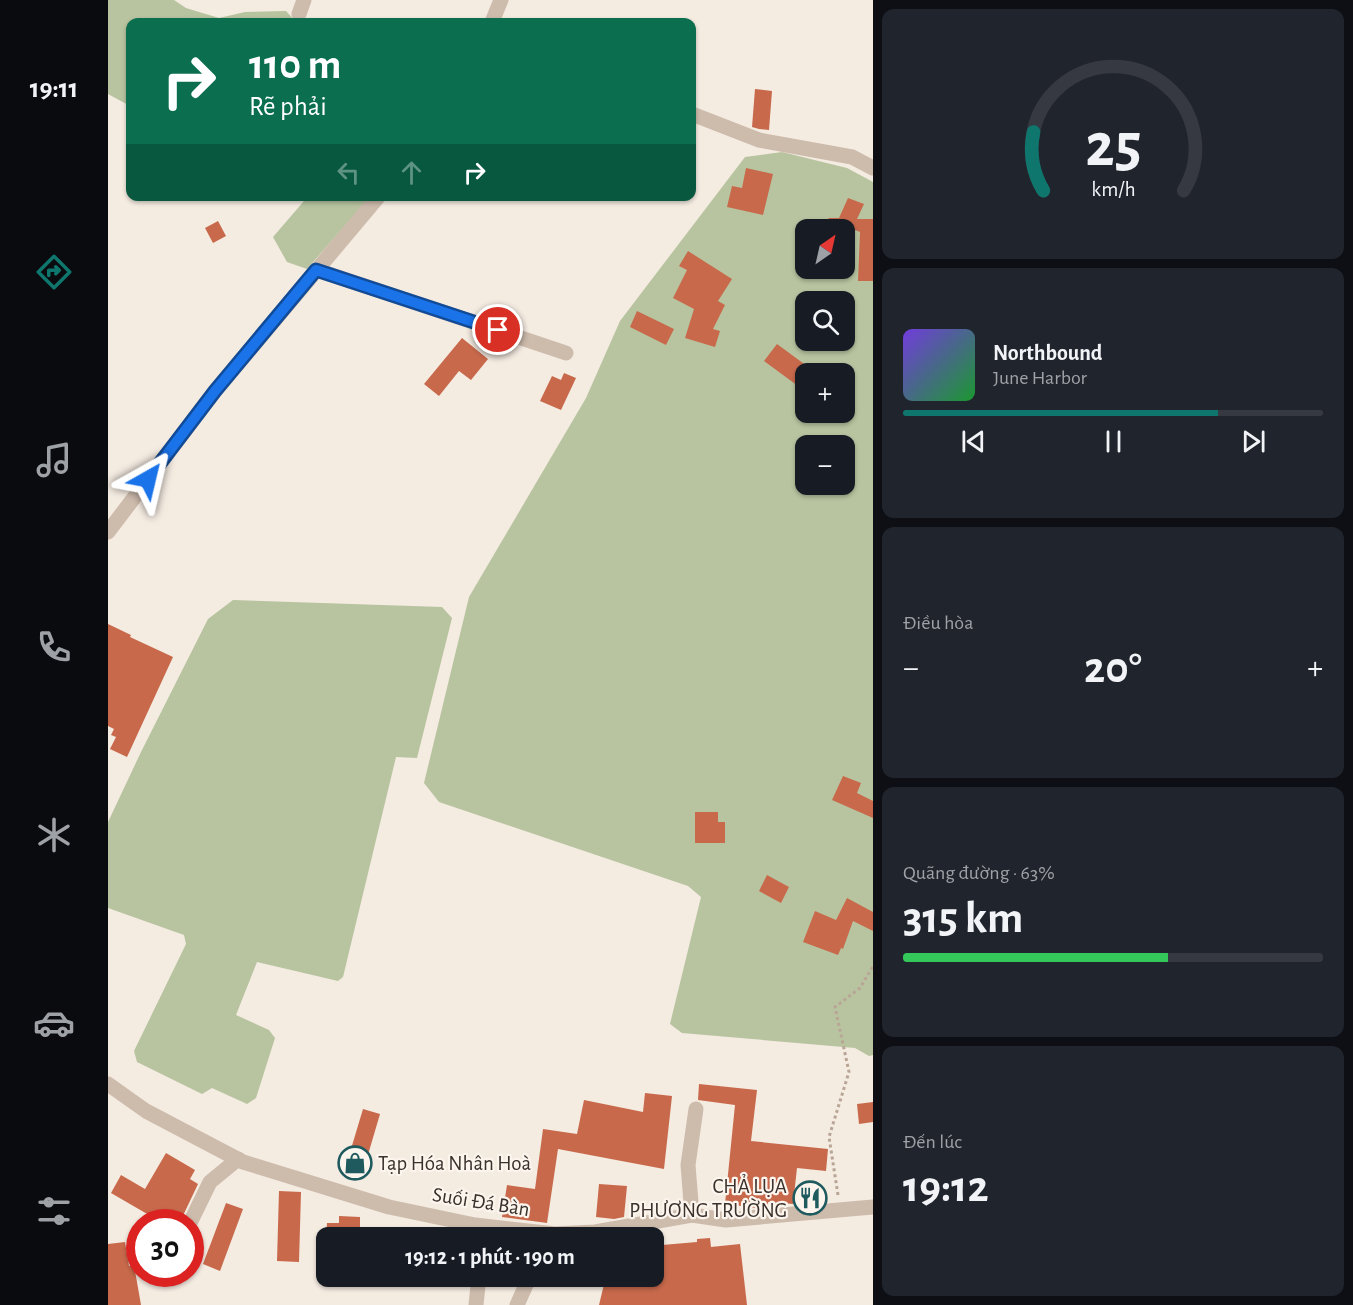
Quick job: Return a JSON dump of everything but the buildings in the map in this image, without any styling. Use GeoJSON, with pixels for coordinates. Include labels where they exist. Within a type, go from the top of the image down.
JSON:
{"type":"FeatureCollection","features":[{"type":"Feature","properties":{"kind":"street"},"geometry":{"type":"LineString","coordinates":[[494,18],[501,0]]}},
{"type":"Feature","properties":{"kind":"street"},"geometry":{"type":"LineString","coordinates":[[696,116],[759,140],[852,157],[873,168]]}},
{"type":"Feature","properties":{"kind":"street"},"geometry":{"type":"LineString","coordinates":[[108,532],[215,391],[375,201]]}},
{"type":"Feature","properties":{"kind":"street"},"geometry":{"type":"LineString","coordinates":[[316,270],[566,353]]}},
{"type":"Feature","properties":{"kind":"street","name":"Suối Đá Bàn"},"geometry":{"type":"LineString","coordinates":[[108,1084],[146,1111],[243,1162],[389,1207],[466,1227]]}},
{"type":"Feature","properties":{"kind":"street"},"geometry":{"type":"LineString","coordinates":[[692,1215],[688,1165],[696,1109]]}},
{"type":"Feature","properties":{"kind":"street"},"geometry":{"type":"LineString","coordinates":[[197,1209],[210,1182],[238,1160]]}},
{"type":"Feature","properties":{"kind":"street","name":"Suối Đá Bàn"},"geometry":{"type":"LineString","coordinates":[[624,1227],[692,1215],[726,1220],[873,1207]]}},
{"type":"Feature","properties":{"kind":"street"},"geometry":{"type":"LineString","coordinates":[[476,1305],[478,1287]]}},
{"type":"Feature","properties":{"kind":"street"},"geometry":{"type":"LineString","coordinates":[[518,1305],[525,1287]]}},
{"type":"Feature","properties":{"kind":"path"},"geometry":{"type":"LineString","coordinates":[[841,1210],[829,1137],[849,1072],[835,1007],[860,988],[873,966]]}},
{"type":"Feature","properties":{"kind":"green space"},"geometry":{"type":"Polygon","coordinates":[[[108,0],[174,0],[186,8],[219,18],[126,18],[126,104],[108,94],[108,0]]]}},
{"type":"Feature","properties":{"kind":"green space"},"geometry":{"type":"Polygon","coordinates":[[[286,11],[292,18],[219,18],[245,12],[286,11]]]}},
{"type":"Feature","properties":{"kind":"green space"},"geometry":{"type":"Polygon","coordinates":[[[782,152],[847,168],[873,182],[873,1055],[869,1056],[855,1048],[682,1033],[670,1024],[701,897],[688,886],[439,802],[424,783],[469,597],[586,398],[620,321],[745,157],[782,152]]]}},
{"type":"Feature","properties":{"kind":"green space"},"geometry":{"type":"Polygon","coordinates":[[[304,201],[366,201],[307,269],[287,262],[273,237],[304,201]]]}},
{"type":"Feature","properties":{"kind":"green space"},"geometry":{"type":"Polygon","coordinates":[[[233,600],[442,607],[452,618],[417,758],[396,757],[343,977],[338,981],[257,962],[236,1015],[269,1030],[275,1038],[256,1098],[247,1104],[212,1088],[202,1094],[137,1062],[134,1051],[186,944],[184,935],[108,908],[108,822],[208,619],[233,600]]]}},
{"type":"Feature","properties":{"kind":"place","name":"Tạp Hóa Nhân Hoà"},"geometry":{"type":"Point","coordinates":[355,1163]}},
{"type":"Feature","properties":{"kind":"place","name":"CHẢ LỤA PHƯƠNG TRƯỜNG"},"geometry":{"type":"Point","coordinates":[810,1198]}},
{"type":"Feature","properties":{"kind":"route"},"geometry":{"type":"LineString","coordinates":[[148,479],[215,391],[316,270],[498,330]]}}]}
